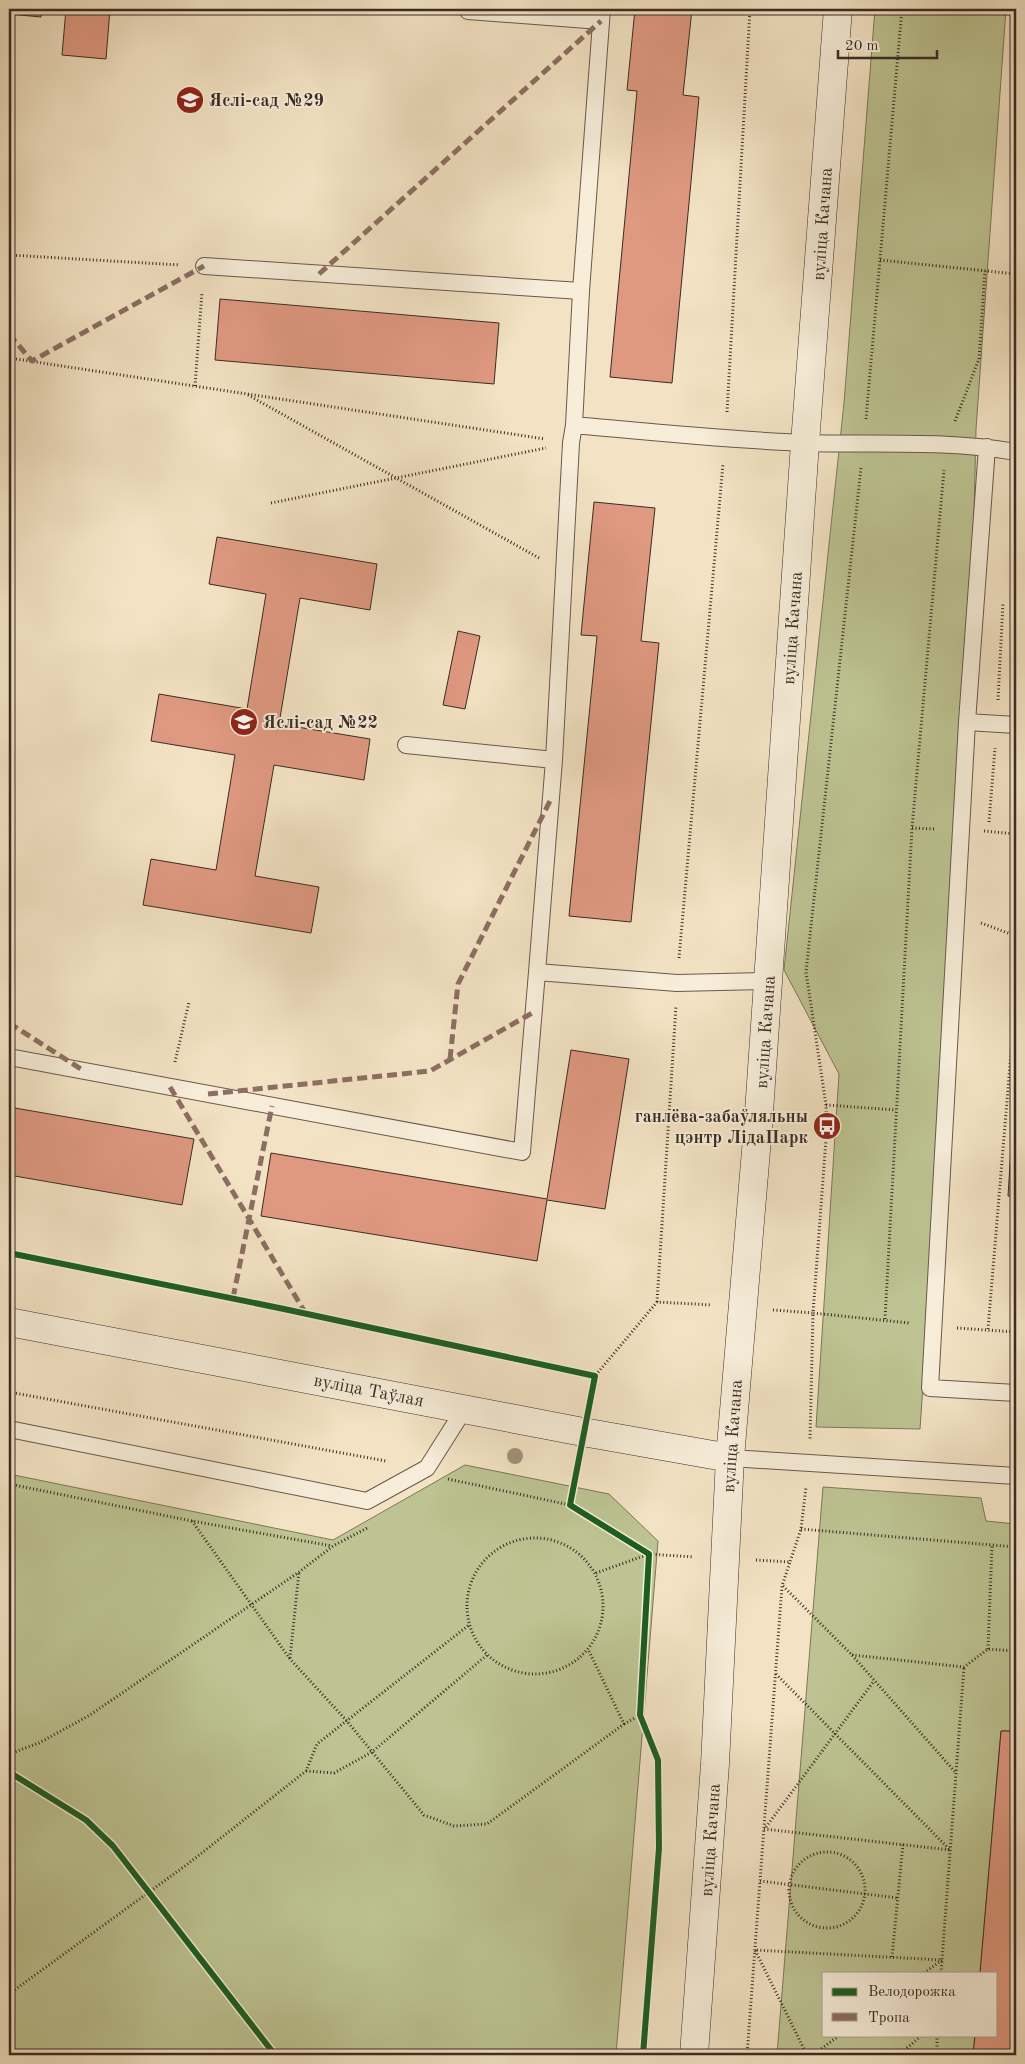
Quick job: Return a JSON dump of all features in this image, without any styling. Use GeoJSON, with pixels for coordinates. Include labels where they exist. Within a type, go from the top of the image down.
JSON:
{"type":"FeatureCollection","features":[{"type":"Feature","properties":{"kind":"main road","name":"вуліца Качана"},"geometry":{"type":"LineString","coordinates":[[694,2055],[715,1764],[730,1458],[768,981],[805,443],[838,9]]}},
{"type":"Feature","properties":{"kind":"main road","name":"вуліца Таўлая"},"geometry":{"type":"LineString","coordinates":[[9,1322],[583,1432],[730,1458]]}},
{"type":"Feature","properties":{"kind":"lane"},"geometry":{"type":"LineString","coordinates":[[9,1057],[522,1152],[554,760],[571,443],[574,425],[581,291],[601,15],[468,11]]}},
{"type":"Feature","properties":{"kind":"lane"},"geometry":{"type":"LineString","coordinates":[[204,266],[581,291]]}},
{"type":"Feature","properties":{"kind":"lane"},"geometry":{"type":"LineString","coordinates":[[574,425],[805,443],[946,445],[1015,449]]}},
{"type":"Feature","properties":{"kind":"lane"},"geometry":{"type":"LineString","coordinates":[[988,448],[967,722],[930,1388],[1016,1393]]}},
{"type":"Feature","properties":{"kind":"lane"},"geometry":{"type":"LineString","coordinates":[[967,722],[1016,725]]}},
{"type":"Feature","properties":{"kind":"lane"},"geometry":{"type":"LineString","coordinates":[[406,745],[554,760]]}},
{"type":"Feature","properties":{"kind":"lane"},"geometry":{"type":"LineString","coordinates":[[537,972],[677,983],[768,981]]}},
{"type":"Feature","properties":{"kind":"lane"},"geometry":{"type":"LineString","coordinates":[[9,1429],[367,1501],[427,1468],[465,1408]]}},
{"type":"Feature","properties":{"kind":"lane"},"geometry":{"type":"LineString","coordinates":[[730,1458],[1016,1476]]}},
{"type":"Feature","properties":{"kind":"path"},"geometry":{"type":"LineString","coordinates":[[657,1302],[677,983],[725,438],[750,9]]}},
{"type":"Feature","properties":{"kind":"path"},"geometry":{"type":"LineString","coordinates":[[813,1313],[827,1126],[826,1104],[806,972],[864,444],[902,9]]}},
{"type":"Feature","properties":{"kind":"path"},"geometry":{"type":"LineString","coordinates":[[9,255],[204,266],[195,386]]}},
{"type":"Feature","properties":{"kind":"path"},"geometry":{"type":"LineString","coordinates":[[880,260],[1016,274]]}},
{"type":"Feature","properties":{"kind":"path"},"geometry":{"type":"LineString","coordinates":[[885,1319],[912,828],[946,445],[979,358],[985,271]]}},
{"type":"Feature","properties":{"kind":"path"},"geometry":{"type":"LineString","coordinates":[[9,358],[571,443]]}},
{"type":"Feature","properties":{"kind":"path"},"geometry":{"type":"LineString","coordinates":[[245,394],[564,572]]}},
{"type":"Feature","properties":{"kind":"path"},"geometry":{"type":"LineString","coordinates":[[271,503],[571,443]]}},
{"type":"Feature","properties":{"kind":"path"},"geometry":{"type":"LineString","coordinates":[[988,1330],[1016,993]]}},
{"type":"Feature","properties":{"kind":"path"},"geometry":{"type":"LineString","coordinates":[[170,1087],[189,1002]]}},
{"type":"Feature","properties":{"kind":"path"},"geometry":{"type":"LineString","coordinates":[[826,1104],[896,1110]]}},
{"type":"Feature","properties":{"kind":"path"},"geometry":{"type":"LineString","coordinates":[[9,1254],[259,1304],[595,1376],[570,1505]]}},
{"type":"Feature","properties":{"kind":"path"},"geometry":{"type":"LineString","coordinates":[[9,1392],[427,1468],[453,1482],[570,1505],[649,1554]]}},
{"type":"Feature","properties":{"kind":"path"},"geometry":{"type":"LineString","coordinates":[[444,1486],[453,1482]]}},
{"type":"Feature","properties":{"kind":"path"},"geometry":{"type":"LineString","coordinates":[[9,1484],[192,1521],[332,1546]]}},
{"type":"Feature","properties":{"kind":"path"},"geometry":{"type":"LineString","coordinates":[[192,1521],[290,1659],[346,1720],[424,1815],[454,1826],[487,1824],[624,1724],[640,1716]]}},
{"type":"Feature","properties":{"kind":"path"},"geometry":{"type":"LineString","coordinates":[[9,1754],[39,1742],[90,1715],[299,1572],[332,1546],[376,1523]]}},
{"type":"Feature","properties":{"kind":"path"},"geometry":{"type":"LineString","coordinates":[[801,1529],[1016,1547]]}},
{"type":"Feature","properties":{"kind":"path"},"geometry":{"type":"LineString","coordinates":[[534,1537],[558,1541],[580,1554],[596,1573],[604,1599],[601,1626],[588,1649],[566,1667],[539,1675],[511,1670],[487,1655],[476,1641],[469,1625],[466,1600],[472,1576],[488,1556],[509,1542],[534,1537]]}},
{"type":"Feature","properties":{"kind":"path"},"geometry":{"type":"LineString","coordinates":[[988,1649],[992,1545]]}},
{"type":"Feature","properties":{"kind":"path"},"geometry":{"type":"LineString","coordinates":[[596,1573],[649,1554]]}},
{"type":"Feature","properties":{"kind":"path"},"geometry":{"type":"LineString","coordinates":[[642,2055],[659,1848],[658,1760],[640,1716],[649,1554]]}},
{"type":"Feature","properties":{"kind":"path"},"geometry":{"type":"LineString","coordinates":[[748,2055],[782,1586],[790,1562]]}},
{"type":"Feature","properties":{"kind":"path"},"geometry":{"type":"LineString","coordinates":[[290,1659],[299,1572]]}},
{"type":"Feature","properties":{"kind":"path"},"geometry":{"type":"LineString","coordinates":[[782,1586],[852,1654],[956,1774]]}},
{"type":"Feature","properties":{"kind":"path"},"geometry":{"type":"LineString","coordinates":[[9,1994],[189,1863],[306,1771],[317,1744],[469,1625]]}},
{"type":"Feature","properties":{"kind":"path"},"geometry":{"type":"LineString","coordinates":[[588,1649],[624,1724]]}},
{"type":"Feature","properties":{"kind":"path"},"geometry":{"type":"LineString","coordinates":[[852,1654],[964,1667],[988,1649],[1016,1651]]}},
{"type":"Feature","properties":{"kind":"path"},"geometry":{"type":"LineString","coordinates":[[306,1771],[334,1773],[372,1752],[487,1655]]}},
{"type":"Feature","properties":{"kind":"path"},"geometry":{"type":"LineString","coordinates":[[941,1972],[964,1667]]}},
{"type":"Feature","properties":{"kind":"path"},"geometry":{"type":"LineString","coordinates":[[776,1674],[950,1850]]}},
{"type":"Feature","properties":{"kind":"path"},"geometry":{"type":"LineString","coordinates":[[764,1829],[874,1681]]}},
{"type":"Feature","properties":{"kind":"path"},"geometry":{"type":"LineString","coordinates":[[764,1829],[950,1850]]}},
{"type":"Feature","properties":{"kind":"path"},"geometry":{"type":"LineString","coordinates":[[892,1957],[903,1844]]}},
{"type":"Feature","properties":{"kind":"path"},"geometry":{"type":"LineString","coordinates":[[830,1852],[845,1856],[856,1865],[864,1879],[865,1894],[861,1908],[851,1920],[838,1927],[822,1929],[808,1924],[797,1914],[790,1901],[788,1885],[792,1872],[802,1860],[815,1853],[830,1852]]}},
{"type":"Feature","properties":{"kind":"path"},"geometry":{"type":"LineString","coordinates":[[760,1881],[898,1898]]}},
{"type":"Feature","properties":{"kind":"path"},"geometry":{"type":"LineString","coordinates":[[143,1885],[155,1900]]}},
{"type":"Feature","properties":{"kind":"path"},"geometry":{"type":"LineString","coordinates":[[755,1950],[942,1960]]}},
{"type":"Feature","properties":{"kind":"path"},"geometry":{"type":"LineString","coordinates":[[755,1950],[807,2055]]}},
{"type":"Feature","properties":{"kind":"path"},"geometry":{"type":"LineString","coordinates":[[925,1972],[942,1960]]}},
{"type":"Feature","properties":{"kind":"path"},"geometry":{"type":"LineString","coordinates":[[813,2055],[839,2036]]}},
{"type":"Feature","properties":{"kind":"path"},"geometry":{"type":"LineString","coordinates":[[899,2055],[921,2036]]}},
{"type":"Feature","properties":{"kind":"path"},"geometry":{"type":"LineString","coordinates":[[937,2036],[937,2055]]}},
{"type":"Feature","properties":{"kind":"green space"},"geometry":{"type":"Polygon","coordinates":[[[875,9],[1006,9],[976,429],[970,688],[966,759],[920,1429],[816,1427],[839,1074],[784,970],[844,403],[875,9]]]}},
{"type":"Feature","properties":{"kind":"green space"},"geometry":{"type":"Polygon","coordinates":[[[465,1465],[609,1494],[658,1541],[616,2055],[9,2055],[9,1474],[333,1540],[465,1465]]]}},
{"type":"Feature","properties":{"kind":"green space"},"geometry":{"type":"Polygon","coordinates":[[[823,1487],[981,1498],[986,1521],[1016,1524],[1016,1731],[1001,1731],[980,1972],[822,1972],[822,2036],[975,2036],[973,2055],[777,2055],[823,1487]]]}},
{"type":"Feature","properties":{"kind":"building"},"geometry":{"type":"Polygon","coordinates":[[[9,9],[42,9],[41,17],[9,14],[9,9]]]}},
{"type":"Feature","properties":{"kind":"building"},"geometry":{"type":"Polygon","coordinates":[[[66,9],[110,9],[106,59],[62,55],[66,9]]]}},
{"type":"Feature","properties":{"kind":"building"},"geometry":{"type":"Polygon","coordinates":[[[635,9],[692,9],[683,95],[699,97],[672,383],[610,377],[637,91],[627,90],[635,9]]]}},
{"type":"Feature","properties":{"kind":"building"},"geometry":{"type":"Polygon","coordinates":[[[220,299],[499,323],[494,384],[215,360],[220,299]]]}},
{"type":"Feature","properties":{"kind":"building"},"geometry":{"type":"Polygon","coordinates":[[[594,502],[655,508],[641,641],[659,643],[631,922],[569,916],[597,636],[581,635],[594,502]]]}},
{"type":"Feature","properties":{"kind":"building"},"geometry":{"type":"Polygon","coordinates":[[[217,537],[377,564],[370,610],[300,598],[279,724],[370,739],[364,780],[274,765],[255,876],[319,887],[311,933],[143,905],[151,859],[216,870],[235,755],[151,741],[159,694],[247,709],[266,594],[209,584],[217,537]]]}},
{"type":"Feature","properties":{"kind":"building"},"geometry":{"type":"Polygon","coordinates":[[[458,631],[480,636],[465,709],[443,705],[458,631]]]}},
{"type":"Feature","properties":{"kind":"building"},"geometry":{"type":"Polygon","coordinates":[[[571,1050],[629,1059],[605,1209],[547,1200],[537,1261],[261,1216],[271,1153],[547,1199],[571,1050]]]}},
{"type":"Feature","properties":{"kind":"building"},"geometry":{"type":"Polygon","coordinates":[[[9,1107],[194,1139],[182,1205],[9,1175],[9,1107]]]}},
{"type":"Feature","properties":{"kind":"building"},"geometry":{"type":"Polygon","coordinates":[[[1012,1133],[1016,1133],[1016,1196],[1008,1196],[1012,1133]]]}},
{"type":"Feature","properties":{"kind":"building"},"geometry":{"type":"Polygon","coordinates":[[[1001,1731],[1016,1731],[1016,2055],[973,2055],[975,2036],[998,2036],[998,1972],[980,1972],[1001,1731]]]}},
{"type":"Feature","properties":{"kind":"marked path"},"geometry":{"type":"LineString","coordinates":[[319,274],[601,21]]}},
{"type":"Feature","properties":{"kind":"marked path"},"geometry":{"type":"LineString","coordinates":[[9,334],[32,361],[204,266]]}},
{"type":"Feature","properties":{"kind":"marked path"},"geometry":{"type":"LineString","coordinates":[[450,1059],[458,984],[551,799]]}},
{"type":"Feature","properties":{"kind":"marked path"},"geometry":{"type":"LineString","coordinates":[[208,1094],[430,1071],[534,1012]]}},
{"type":"Feature","properties":{"kind":"marked path"},"geometry":{"type":"LineString","coordinates":[[9,1023],[84,1071]]}},
{"type":"Feature","properties":{"kind":"marked path"},"geometry":{"type":"LineString","coordinates":[[170,1087],[306,1314]]}},
{"type":"Feature","properties":{"kind":"marked path"},"geometry":{"type":"LineString","coordinates":[[233,1298],[272,1106]]}},
{"type":"Feature","properties":{"kind":"cycle path"},"geometry":{"type":"LineString","coordinates":[[9,1253],[284,1309],[595,1376],[570,1505],[649,1554],[640,1715],[658,1760],[659,1848],[643,2055]]}},
{"type":"Feature","properties":{"kind":"cycle path"},"geometry":{"type":"LineString","coordinates":[[9,1772],[86,1820],[113,1846],[275,2055]]}},
{"type":"Feature","properties":{"kind":"place","name":"Яслі-сад №29"},"geometry":{"type":"Point","coordinates":[190,100]}},
{"type":"Feature","properties":{"kind":"place","name":"Яслі-сад №22"},"geometry":{"type":"Point","coordinates":[244,722]}},
{"type":"Feature","properties":{"kind":"place","name":"ганлёва-забаўляльны цэнтр ЛідаПарк"},"geometry":{"type":"Point","coordinates":[827,1126]}}]}
